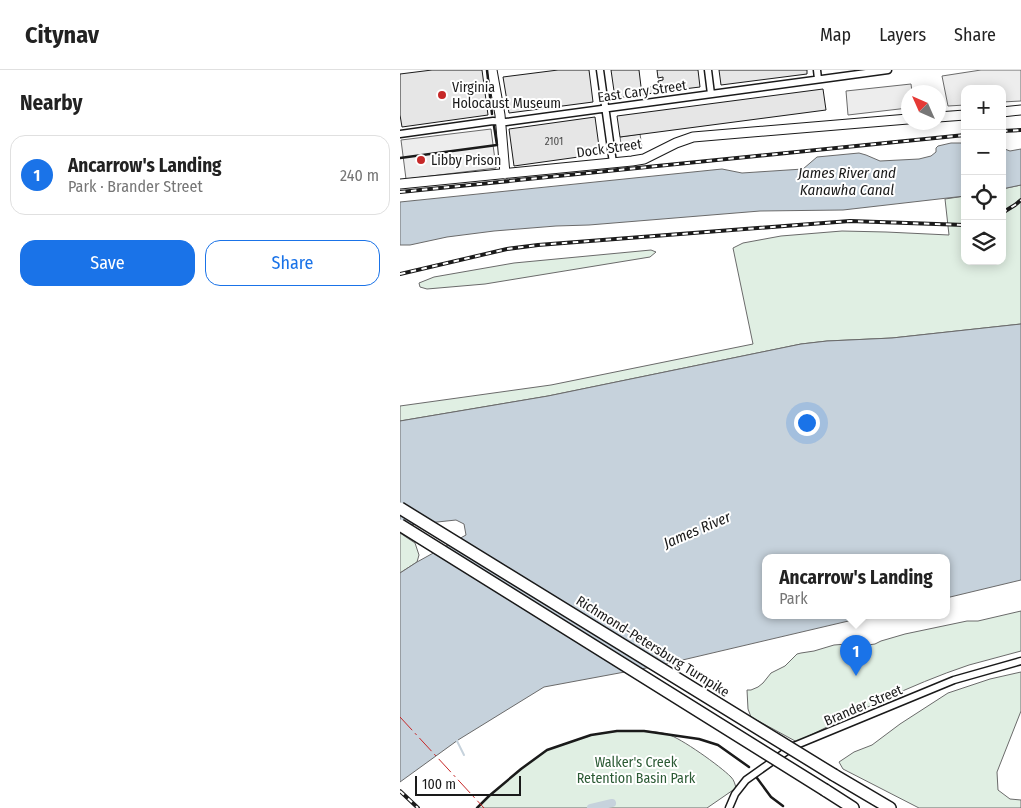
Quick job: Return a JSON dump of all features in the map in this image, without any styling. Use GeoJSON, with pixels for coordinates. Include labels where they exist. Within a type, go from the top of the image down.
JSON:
{"type":"FeatureCollection","features":[{"type":"Feature","properties":{"kind":"highway","name":"Richmond-Petersburg Turnpike"},"geometry":{"type":"LineString","coordinates":[[400,508],[890,808]]}},
{"type":"Feature","properties":{"kind":"highway"},"geometry":{"type":"LineString","coordinates":[[400,525],[854,808]]}},
{"type":"Feature","properties":{"kind":"main road"},"geometry":{"type":"LineString","coordinates":[[492,70],[505,174]]}},
{"type":"Feature","properties":{"kind":"main road"},"geometry":{"type":"LineString","coordinates":[[1006,112],[1021,110]]}},
{"type":"Feature","properties":{"kind":"main road"},"geometry":{"type":"LineString","coordinates":[[946,116],[961,115]]}},
{"type":"Feature","properties":{"kind":"main road","name":"Dock Street"},"geometry":{"type":"LineString","coordinates":[[400,184],[644,159],[676,142],[693,137],[901,120]]}},
{"type":"Feature","properties":{"kind":"street"},"geometry":{"type":"LineString","coordinates":[[600,70],[613,163]]}},
{"type":"Feature","properties":{"kind":"street"},"geometry":{"type":"LineString","coordinates":[[708,70],[711,94]]}},
{"type":"Feature","properties":{"kind":"street"},"geometry":{"type":"LineString","coordinates":[[817,70],[818,79]]}},
{"type":"Feature","properties":{"kind":"street","name":"East Cary Street"},"geometry":{"type":"LineString","coordinates":[[400,134],[493,121],[506,122],[888,70]]}},
{"type":"Feature","properties":{"kind":"street","name":"Brander Street"},"geometry":{"type":"LineString","coordinates":[[730,805],[739,788],[746,780],[794,746],[954,680],[1021,660]]}},
{"type":"Feature","properties":{"kind":"green space"},"geometry":{"type":"Polygon","coordinates":[[[1021,185],[1021,324],[892,338],[801,344],[548,396],[400,421],[400,406],[551,385],[753,344],[733,248],[743,243],[781,236],[842,231],[949,235],[945,199],[961,197],[961,265],[1006,265],[1006,188],[1021,185]]]}},
{"type":"Feature","properties":{"kind":"green space"},"geometry":{"type":"Polygon","coordinates":[[[651,250],[656,252],[650,257],[485,284],[427,289],[420,287],[419,283],[434,277],[514,263],[651,250]]]}},
{"type":"Feature","properties":{"kind":"green space"},"geometry":{"type":"Polygon","coordinates":[[[400,533],[415,543],[419,555],[417,562],[400,573],[400,533]]]}},
{"type":"Feature","properties":{"kind":"green space"},"geometry":{"type":"Polygon","coordinates":[[[1021,611],[1021,651],[947,673],[882,700],[797,742],[751,717],[748,709],[747,690],[758,687],[771,673],[785,666],[797,654],[834,645],[875,644],[905,634],[1021,611]]]}},
{"type":"Feature","properties":{"kind":"green space"},"geometry":{"type":"Polygon","coordinates":[[[1021,672],[1021,711],[997,772],[998,790],[1010,799],[1021,800],[1021,808],[919,808],[843,769],[839,762],[854,752],[872,745],[900,724],[948,693],[990,679],[1021,672]]]}},
{"type":"Feature","properties":{"kind":"green space","name":"Walker's Creek Retention Basin Park"},"geometry":{"type":"Polygon","coordinates":[[[617,731],[667,734],[700,753],[726,772],[733,779],[736,788],[707,808],[477,808],[521,769],[547,750],[591,735],[617,731]]]}},
{"type":"Feature","properties":{"kind":"shaded area"},"geometry":{"type":"Polygon","coordinates":[[[981,70],[1021,70],[1021,101],[1006,102],[1006,85],[961,85],[961,105],[948,106],[946,85],[944,85],[942,76],[981,70]]]}},
{"type":"Feature","properties":{"kind":"shaded area"},"geometry":{"type":"Polygon","coordinates":[[[901,85],[901,109],[848,115],[846,91],[901,85]]]}},
{"type":"Feature","properties":{"kind":"shaded area"},"geometry":{"type":"Polygon","coordinates":[[[491,129],[496,168],[406,179],[401,140],[491,129]]]}},
{"type":"Feature","properties":{"kind":"shaded area"},"geometry":{"type":"Polygon","coordinates":[[[640,134],[642,147],[622,150],[620,137],[640,134]]]}},
{"type":"Feature","properties":{"kind":"water","name":"James River and Kanawha Canal"},"geometry":{"type":"Polygon","coordinates":[[[961,143],[961,196],[843,210],[760,211],[494,231],[400,245],[400,202],[722,169],[742,173],[803,169],[817,157],[859,153],[880,161],[919,159],[931,156],[936,152],[938,146],[961,143]]]}},
{"type":"Feature","properties":{"kind":"water"},"geometry":{"type":"Polygon","coordinates":[[[1021,149],[1021,185],[1006,188],[1006,150],[1010,151],[1021,149]]]}},
{"type":"Feature","properties":{"kind":"water","name":"James River"},"geometry":{"type":"Polygon","coordinates":[[[1021,324],[1021,580],[950,597],[950,554],[762,554],[762,619],[857,619],[657,666],[544,687],[458,740],[400,782],[400,573],[466,535],[464,524],[456,520],[400,526],[400,421],[548,396],[801,344],[892,338],[1021,324]]]}},
{"type":"Feature","properties":{"kind":"building","name":"Virginia Holocaust Museum"},"geometry":{"type":"Polygon","coordinates":[[[432,70],[482,70],[488,115],[402,127],[400,115],[400,74],[432,70]]]}},
{"type":"Feature","properties":{"kind":"building"},"geometry":{"type":"Polygon","coordinates":[[[558,70],[589,70],[593,102],[509,113],[503,77],[558,70]]]}},
{"type":"Feature","properties":{"kind":"building"},"geometry":{"type":"Polygon","coordinates":[[[611,70],[639,70],[642,95],[615,98],[611,70]]]}},
{"type":"Feature","properties":{"kind":"building"},"geometry":{"type":"Polygon","coordinates":[[[657,70],[698,70],[700,87],[659,92],[658,81],[663,80],[663,77],[658,78],[657,70]]]}},
{"type":"Feature","properties":{"kind":"building"},"geometry":{"type":"Polygon","coordinates":[[[719,70],[807,70],[807,74],[721,85],[719,70]]]}},
{"type":"Feature","properties":{"kind":"building"},"geometry":{"type":"Polygon","coordinates":[[[659,86],[659,92],[642,95],[641,88],[659,86]]]}},
{"type":"Feature","properties":{"kind":"building"},"geometry":{"type":"Polygon","coordinates":[[[823,89],[826,110],[620,137],[617,116],[823,89]]]}},
{"type":"Feature","properties":{"kind":"building"},"geometry":{"type":"Polygon","coordinates":[[[595,117],[600,154],[514,166],[509,129],[595,117]]]}},
{"type":"Feature","properties":{"kind":"waterway"},"geometry":{"type":"LineString","coordinates":[[457,739],[464,755]]}},
{"type":"Feature","properties":{"kind":"waterway"},"geometry":{"type":"LineString","coordinates":[[591,808],[612,803]]}},
{"type":"Feature","properties":{"kind":"railway"},"geometry":{"type":"LineString","coordinates":[[1006,131],[1021,130]]}},
{"type":"Feature","properties":{"kind":"railway"},"geometry":{"type":"LineString","coordinates":[[400,192],[961,135]]}},
{"type":"Feature","properties":{"kind":"railway"},"geometry":{"type":"LineString","coordinates":[[1006,211],[1021,200]]}},
{"type":"Feature","properties":{"kind":"railway"},"geometry":{"type":"LineString","coordinates":[[400,274],[507,249],[538,245],[850,221],[961,225]]}},
{"type":"Feature","properties":{"kind":"railway"},"geometry":{"type":"LineString","coordinates":[[400,791],[418,808]]}},
{"type":"Feature","properties":{"kind":"wall"},"geometry":{"type":"LineString","coordinates":[[487,70],[492,114]]}},
{"type":"Feature","properties":{"kind":"wall"},"geometry":{"type":"LineString","coordinates":[[400,158],[497,145],[494,126]]}},
{"type":"Feature","properties":{"kind":"wall"},"geometry":{"type":"LineString","coordinates":[[477,808],[521,769],[547,750],[591,735],[617,731],[644,731],[699,739],[718,745],[749,767]]}},
{"type":"Feature","properties":{"kind":"wall"},"geometry":{"type":"LineString","coordinates":[[757,778],[771,797],[783,806]]}},
{"type":"Feature","properties":{"kind":"power"},"geometry":{"type":"LineString","coordinates":[[400,717],[484,808]]}},
{"type":"Feature","properties":{"kind":"place","name":"Virginia Holocaust Museum"},"geometry":{"type":"Point","coordinates":[442,95]}},
{"type":"Feature","properties":{"kind":"place","name":"Libby Prison"},"geometry":{"type":"Point","coordinates":[421,160]}},
{"type":"Feature","properties":{"kind":"place","name":"Ancarrow's Landing"},"geometry":{"type":"Point","coordinates":[856,676]}}]}
